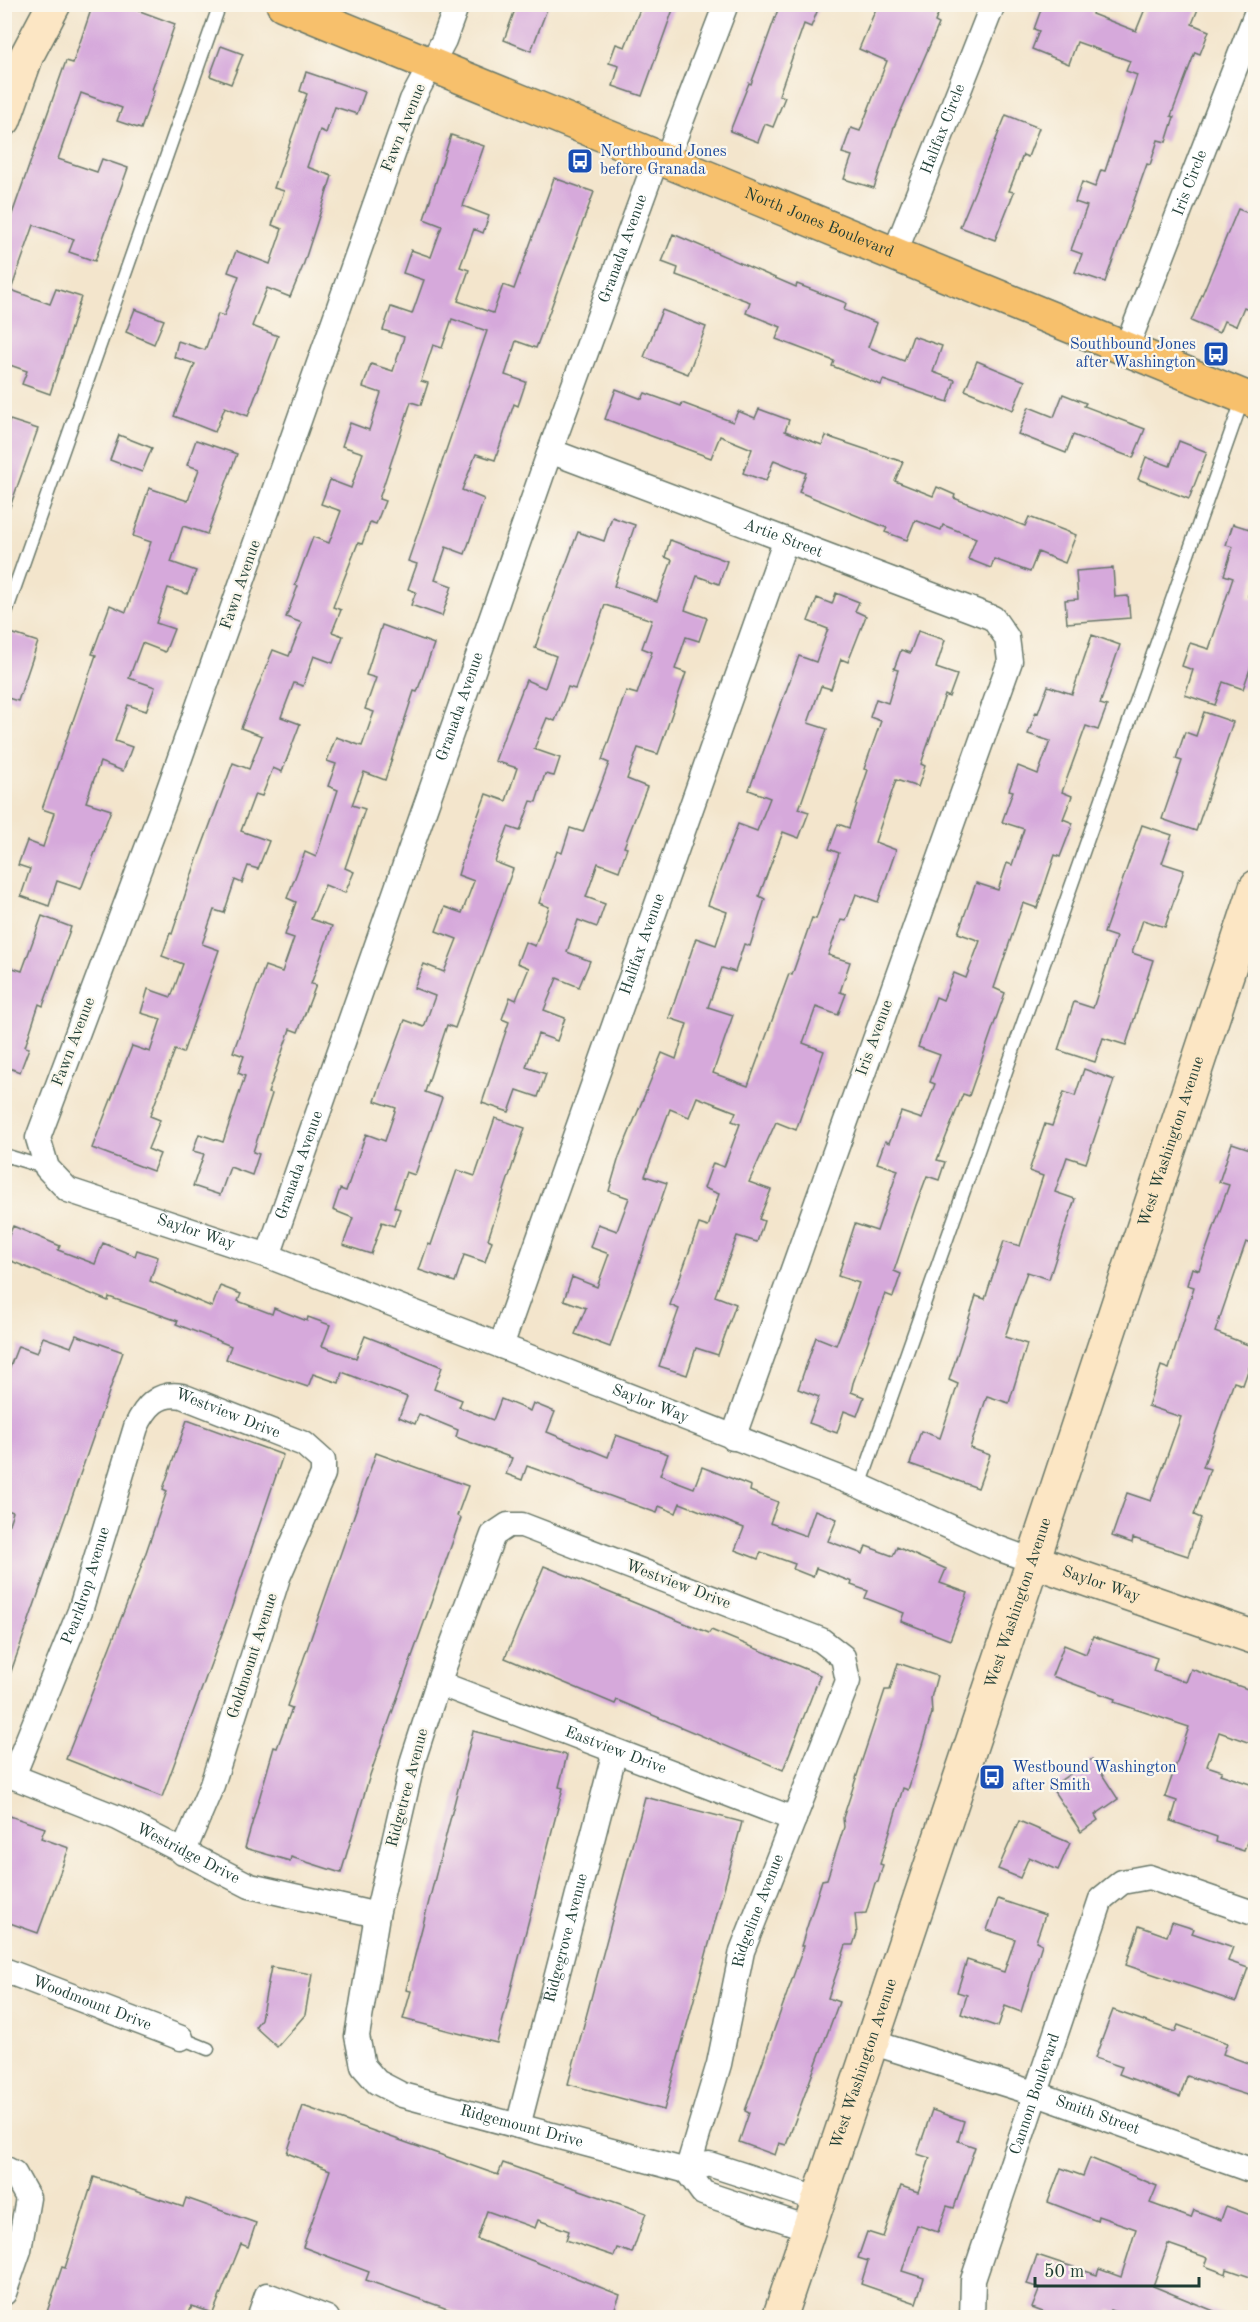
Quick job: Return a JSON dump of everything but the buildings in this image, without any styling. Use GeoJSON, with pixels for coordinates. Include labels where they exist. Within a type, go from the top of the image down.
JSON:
{"type":"FeatureCollection","features":[{"type":"Feature","properties":{"kind":"main road"},"geometry":{"type":"LineString","coordinates":[[4,120],[27,55],[54,4]]}},
{"type":"Feature","properties":{"kind":"main road","name":"North Jones Boulevard"},"geometry":{"type":"LineString","coordinates":[[283,4],[1250,400]]}},
{"type":"Feature","properties":{"kind":"main road","name":"West Washington Avenue"},"geometry":{"type":"LineString","coordinates":[[779,2318],[1256,887]]}},
{"type":"Feature","properties":{"kind":"main road","name":"Saylor Way"},"geometry":{"type":"LineString","coordinates":[[1033,1561],[1256,1638]]}},
{"type":"Feature","properties":{"kind":"street","name":"Fawn Avenue"},"geometry":{"type":"LineString","coordinates":[[46,1168],[38,1138],[164,803],[412,100],[430,66],[457,4]]}},
{"type":"Feature","properties":{"kind":"street","name":"Granada Avenue"},"geometry":{"type":"LineString","coordinates":[[268,1256],[550,451],[662,159],[726,4]]}},
{"type":"Feature","properties":{"kind":"street","name":"Halifax Circle"},"geometry":{"type":"LineString","coordinates":[[894,255],[993,4]]}},
{"type":"Feature","properties":{"kind":"street","name":"Iris Circle"},"geometry":{"type":"LineString","coordinates":[[1125,349],[1256,14]]}},
{"type":"Feature","properties":{"kind":"street","name":"Artie Street"},"geometry":{"type":"LineString","coordinates":[[550,451],[785,542],[993,618],[1007,638]]}},
{"type":"Feature","properties":{"kind":"street","name":"Halifax Avenue"},"geometry":{"type":"LineString","coordinates":[[501,1346],[785,542]]}},
{"type":"Feature","properties":{"kind":"street","name":"Iris Avenue"},"geometry":{"type":"LineString","coordinates":[[733,1438],[1010,661],[1007,638]]}},
{"type":"Feature","properties":{"kind":"street","name":"Saylor Way"},"geometry":{"type":"LineString","coordinates":[[46,1168],[68,1190],[268,1256],[860,1486],[992,1546],[1033,1561]]}},
{"type":"Feature","properties":{"kind":"street","name":"Westview Drive"},"geometry":{"type":"LineString","coordinates":[[159,1397],[170,1394],[182,1396],[304,1444],[323,1461]]}},
{"type":"Feature","properties":{"kind":"street","name":"Pearldrop Avenue"},"geometry":{"type":"LineString","coordinates":[[9,1774],[80,1611],[136,1426],[144,1410],[159,1397]]}},
{"type":"Feature","properties":{"kind":"street","name":"Goldmount Avenue"},"geometry":{"type":"LineString","coordinates":[[183,1853],[212,1785],[278,1577],[323,1474],[323,1461]]}},
{"type":"Feature","properties":{"kind":"street","name":"Westview Drive"},"geometry":{"type":"LineString","coordinates":[[508,1525],[522,1525],[821,1640],[843,1657]]}},
{"type":"Feature","properties":{"kind":"street","name":"Ridgetree Avenue"},"geometry":{"type":"LineString","coordinates":[[363,2066],[357,2036],[377,1916],[413,1760],[438,1683],[493,1535],[508,1525]]}},
{"type":"Feature","properties":{"kind":"street","name":"Ridgeline Avenue"},"geometry":{"type":"LineString","coordinates":[[687,2171],[719,2064],[742,1951],[848,1681],[843,1657]]}},
{"type":"Feature","properties":{"kind":"street","name":"Eastview Drive"},"geometry":{"type":"LineString","coordinates":[[438,1683],[794,1818]]}},
{"type":"Feature","properties":{"kind":"street","name":"Ridgegrove Avenue"},"geometry":{"type":"LineString","coordinates":[[518,2126],[615,1751]]}},
{"type":"Feature","properties":{"kind":"street","name":"Westridge Drive"},"geometry":{"type":"LineString","coordinates":[[9,1774],[118,1818],[250,1886],[377,1916]]}},
{"type":"Feature","properties":{"kind":"street","name":"Cannon Boulevard"},"geometry":{"type":"LineString","coordinates":[[972,2318],[973,2280],[1101,1899],[1122,1882],[1149,1877],[1256,1914]]}},
{"type":"Feature","properties":{"kind":"street","name":"Woodmount Drive"},"geometry":{"type":"LineString","coordinates":[[4,1970],[181,2038]]}},
{"type":"Feature","properties":{"kind":"street","name":"Smith Street"},"geometry":{"type":"LineString","coordinates":[[871,2042],[1037,2094],[1256,2172]]}},
{"type":"Feature","properties":{"kind":"street","name":"Ridgemount Drive"},"geometry":{"type":"LineString","coordinates":[[363,2066],[377,2082],[402,2095],[687,2171]]}},
{"type":"Feature","properties":{"kind":"street"},"geometry":{"type":"LineString","coordinates":[[4,2168],[14,2173],[28,2198],[19,2250],[4,2293]]}},
{"type":"Feature","properties":{"kind":"street"},"geometry":{"type":"LineString","coordinates":[[687,2171],[703,2193],[813,2213]]}},
{"type":"Feature","properties":{"kind":"street"},"geometry":{"type":"LineString","coordinates":[[263,2306],[327,2318]]}},
{"type":"Feature","properties":{"kind":"lane"},"geometry":{"type":"LineString","coordinates":[[4,618],[220,4]]}},
{"type":"Feature","properties":{"kind":"lane"},"geometry":{"type":"LineString","coordinates":[[860,1486],[1250,400]]}},
{"type":"Feature","properties":{"kind":"lane"},"geometry":{"type":"LineString","coordinates":[[4,1155],[46,1168]]}},
{"type":"Feature","properties":{"kind":"lane"},"geometry":{"type":"LineString","coordinates":[[181,2038],[208,2049]]}},
{"type":"Feature","properties":{"kind":"place","name":"Northbound Jones before Granada"},"geometry":{"type":"Point","coordinates":[580,161]}},
{"type":"Feature","properties":{"kind":"place","name":"Southbound Jones after Washington"},"geometry":{"type":"Point","coordinates":[1216,354]}},
{"type":"Feature","properties":{"kind":"place","name":"Westbound Washington after Smith"},"geometry":{"type":"Point","coordinates":[992,1777]}}]}
